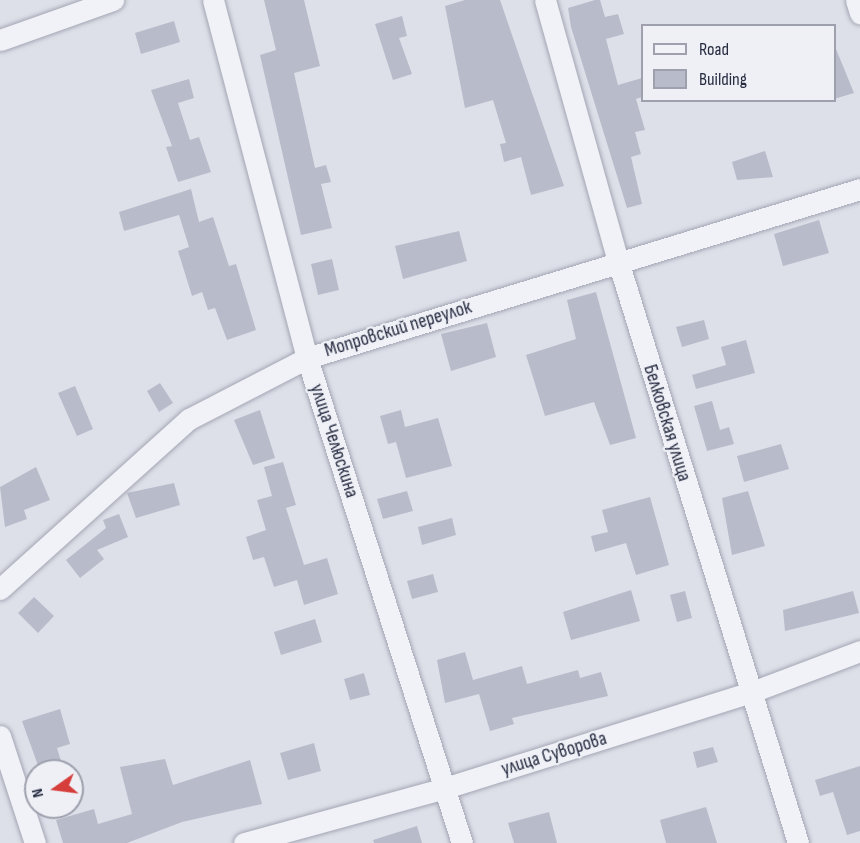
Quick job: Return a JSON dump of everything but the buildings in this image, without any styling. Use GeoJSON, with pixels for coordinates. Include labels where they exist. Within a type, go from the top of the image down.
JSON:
{"type":"FeatureCollection","features":[{"type":"Feature","properties":{"kind":"street"},"geometry":{"type":"LineString","coordinates":[[0,40],[84,5],[113,0]]}},
{"type":"Feature","properties":{"kind":"street","name":"улица Челюскина"},"geometry":{"type":"LineString","coordinates":[[213,0],[308,358],[462,843]]}},
{"type":"Feature","properties":{"kind":"street","name":"Белковская улица"},"geometry":{"type":"LineString","coordinates":[[545,0],[618,261],[749,693],[798,843]]}},
{"type":"Feature","properties":{"kind":"street"},"geometry":{"type":"LineString","coordinates":[[856,0],[860,13]]}},
{"type":"Feature","properties":{"kind":"street","name":"Мопровский переулок"},"geometry":{"type":"LineString","coordinates":[[0,589],[189,419],[308,358],[618,261],[860,189]]}},
{"type":"Feature","properties":{"kind":"street","name":"улица Суворова"},"geometry":{"type":"LineString","coordinates":[[244,843],[445,788],[749,693],[860,651]]}},
{"type":"Feature","properties":{"kind":"street"},"geometry":{"type":"LineString","coordinates":[[0,736],[35,843]]}}]}
